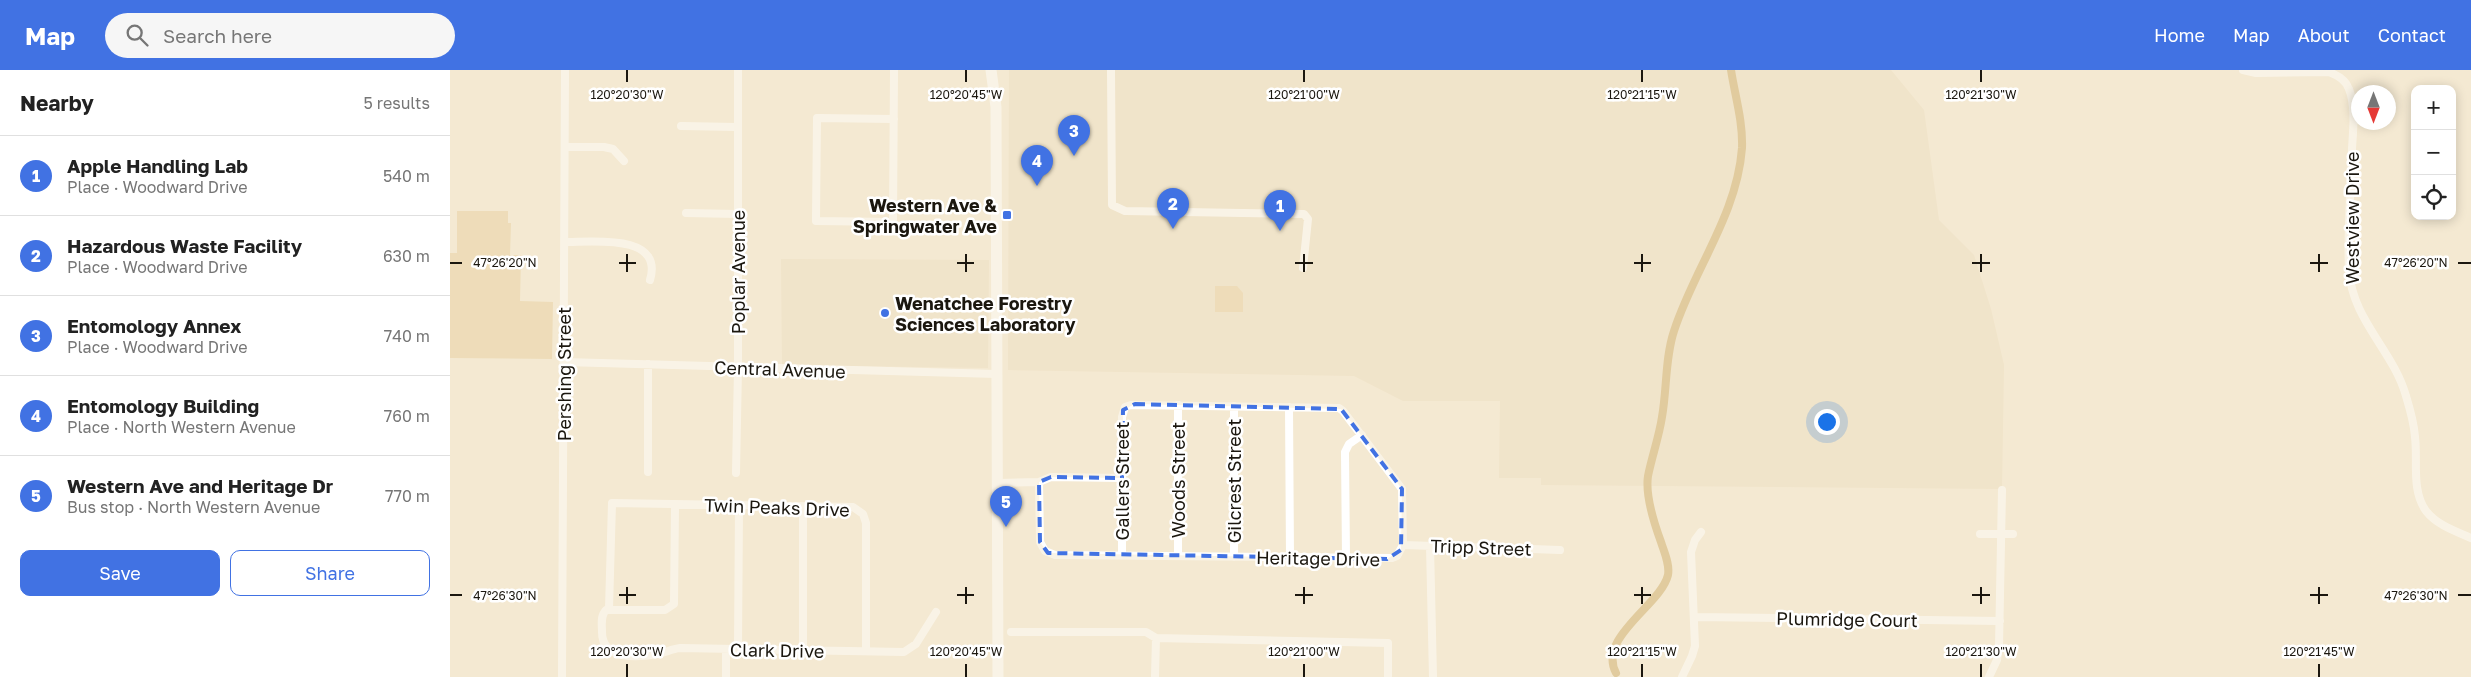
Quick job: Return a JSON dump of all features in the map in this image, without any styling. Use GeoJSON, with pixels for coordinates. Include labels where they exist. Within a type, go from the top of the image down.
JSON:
{"type":"FeatureCollection","features":[{"type":"Feature","properties":{"kind":"main road"},"geometry":{"type":"LineString","coordinates":[[991,70],[996,106],[998,677]]}},
{"type":"Feature","properties":{"kind":"main road"},"geometry":{"type":"LineString","coordinates":[[996,106],[1000,94],[999,70]]}},
{"type":"Feature","properties":{"kind":"street","name":"Pershing Street"},"geometry":{"type":"LineString","coordinates":[[562,677],[565,70]]}},
{"type":"Feature","properties":{"kind":"street","name":"Poplar Avenue"},"geometry":{"type":"LineString","coordinates":[[736,473],[738,70]]}},
{"type":"Feature","properties":{"kind":"street"},"geometry":{"type":"LineString","coordinates":[[894,70],[894,119],[893,222],[816,221],[817,118],[894,119]]}},
{"type":"Feature","properties":{"kind":"street"},"geometry":{"type":"LineString","coordinates":[[1111,70],[1112,205],[1125,211],[1304,214],[1308,219],[1303,268]]}},
{"type":"Feature","properties":{"kind":"street","name":"Westview Drive"},"geometry":{"type":"LineString","coordinates":[[2243,70],[2256,73],[2329,72],[2337,75],[2349,87],[2353,120],[2349,208],[2349,272],[2352,292],[2365,323],[2394,365],[2406,396],[2415,436],[2418,494],[2435,520],[2471,538]]}},
{"type":"Feature","properties":{"kind":"street"},"geometry":{"type":"LineString","coordinates":[[681,126],[737,127]]}},
{"type":"Feature","properties":{"kind":"street"},"geometry":{"type":"LineString","coordinates":[[565,147],[613,149],[624,161]]}},
{"type":"Feature","properties":{"kind":"street"},"geometry":{"type":"LineString","coordinates":[[686,213],[738,214]]}},
{"type":"Feature","properties":{"kind":"street"},"geometry":{"type":"LineString","coordinates":[[565,242],[631,244],[648,257],[652,266],[650,280]]}},
{"type":"Feature","properties":{"kind":"street","name":"Central Avenue"},"geometry":{"type":"LineString","coordinates":[[564,362],[997,374]]}},
{"type":"Feature","properties":{"kind":"street"},"geometry":{"type":"LineString","coordinates":[[648,364],[648,472]]}},
{"type":"Feature","properties":{"kind":"street","name":"Heritage Drive"},"geometry":{"type":"LineString","coordinates":[[1039,482],[1040,542],[1045,551],[1055,555],[1290,558],[1392,558],[1397,556],[1402,545],[1402,489],[1362,435],[1339,408],[1135,404],[1125,407]]}},
{"type":"Feature","properties":{"kind":"street","name":"Woods Street"},"geometry":{"type":"LineString","coordinates":[[1178,405],[1178,556]]}},
{"type":"Feature","properties":{"kind":"street","name":"Gilcrest Street"},"geometry":{"type":"LineString","coordinates":[[1234,406],[1234,556]]}},
{"type":"Feature","properties":{"kind":"street","name":"Gallers Street"},"geometry":{"type":"LineString","coordinates":[[1122,555],[1122,417],[1125,407]]}},
{"type":"Feature","properties":{"kind":"street"},"geometry":{"type":"LineString","coordinates":[[1289,407],[1290,558]]}},
{"type":"Feature","properties":{"kind":"street"},"geometry":{"type":"LineString","coordinates":[[1346,558],[1345,452],[1349,444],[1362,435]]}},
{"type":"Feature","properties":{"kind":"street"},"geometry":{"type":"LineString","coordinates":[[998,482],[1039,482],[1051,477],[1122,478]]}},
{"type":"Feature","properties":{"kind":"street"},"geometry":{"type":"LineString","coordinates":[[1990,677],[1997,660],[2000,620],[2002,490]]}},
{"type":"Feature","properties":{"kind":"street","name":"Twin Peaks Drive"},"geometry":{"type":"LineString","coordinates":[[609,609],[612,503],[853,507],[865,518],[866,651]]}},
{"type":"Feature","properties":{"kind":"street"},"geometry":{"type":"LineString","coordinates":[[609,609],[665,610],[674,604],[675,505]]}},
{"type":"Feature","properties":{"kind":"street"},"geometry":{"type":"LineString","coordinates":[[738,649],[739,506]]}},
{"type":"Feature","properties":{"kind":"street"},"geometry":{"type":"LineString","coordinates":[[803,507],[803,650]]}},
{"type":"Feature","properties":{"kind":"street"},"geometry":{"type":"LineString","coordinates":[[1682,677],[1692,656],[1695,617],[1691,552],[1695,540],[1701,532]]}},
{"type":"Feature","properties":{"kind":"street"},"geometry":{"type":"LineString","coordinates":[[1980,534],[2013,534]]}},
{"type":"Feature","properties":{"kind":"street","name":"Tripp Street"},"geometry":{"type":"LineString","coordinates":[[1402,545],[1560,550]]}},
{"type":"Feature","properties":{"kind":"street"},"geometry":{"type":"LineString","coordinates":[[1430,546],[1433,677]]}},
{"type":"Feature","properties":{"kind":"street","name":"Clark Drive"},"geometry":{"type":"LineString","coordinates":[[609,609],[602,617],[603,643],[613,653],[622,655],[654,655],[680,648],[904,652],[913,648],[936,612]]}},
{"type":"Feature","properties":{"kind":"street","name":"Plumridge Court"},"geometry":{"type":"LineString","coordinates":[[1695,617],[2000,620]]}},
{"type":"Feature","properties":{"kind":"street"},"geometry":{"type":"LineString","coordinates":[[1011,632],[1146,632],[1156,638],[1388,643],[1388,677]]}},
{"type":"Feature","properties":{"kind":"street"},"geometry":{"type":"LineString","coordinates":[[1155,677],[1156,638]]}},
{"type":"Feature","properties":{"kind":"street"},"geometry":{"type":"LineString","coordinates":[[726,649],[726,677]]}},
{"type":"Feature","properties":{"kind":"highlighted area"},"geometry":{"type":"Polygon","coordinates":[[[1135,404],[1341,409],[1402,489],[1401,550],[1387,559],[1048,553],[1040,542],[1039,482],[1051,477],[1122,478],[1123,410],[1135,404]]]}},
{"type":"Feature","properties":{"kind":"shaded area"},"geometry":{"type":"Polygon","coordinates":[[[1009,70],[1891,70],[1924,110],[1939,220],[1974,255],[1991,309],[2004,365],[2002,489],[1541,485],[1541,478],[1499,478],[1500,401],[1403,401],[1354,376],[1008,370],[1009,70]]]}},
{"type":"Feature","properties":{"kind":"shaded area"},"geometry":{"type":"Polygon","coordinates":[[[457,211],[508,211],[508,223],[511,223],[510,255],[521,255],[520,301],[553,302],[552,359],[450,358],[450,253],[457,253],[457,211]]]}},
{"type":"Feature","properties":{"kind":"shaded area","name":"Wenatchee Forestry Sciences Laboratory"},"geometry":{"type":"Polygon","coordinates":[[[781,259],[989,260],[988,368],[782,365],[781,259]]]}},
{"type":"Feature","properties":{"kind":"shaded area"},"geometry":{"type":"Polygon","coordinates":[[[1215,286],[1237,286],[1243,293],[1243,312],[1215,312],[1215,286]]]}},
{"type":"Feature","properties":{"kind":"waterway"},"geometry":{"type":"LineString","coordinates":[[1616,673],[1612,660],[1615,647],[1622,634],[1663,586],[1668,575],[1666,558],[1653,518],[1647,484],[1661,424],[1671,341],[1682,308],[1724,219],[1738,173],[1742,148],[1741,128],[1731,70]]}},
{"type":"Feature","properties":{"kind":"place","name":"Entomology Annex"},"geometry":{"type":"Point","coordinates":[1074,156]}},
{"type":"Feature","properties":{"kind":"place","name":"Entomology Building"},"geometry":{"type":"Point","coordinates":[1037,186]}},
{"type":"Feature","properties":{"kind":"place","name":"Western Ave & Springwater Ave"},"geometry":{"type":"Point","coordinates":[1007,215]}},
{"type":"Feature","properties":{"kind":"place","name":"Hazardous Waste Facility"},"geometry":{"type":"Point","coordinates":[1173,229]}},
{"type":"Feature","properties":{"kind":"place","name":"Apple Handling Lab"},"geometry":{"type":"Point","coordinates":[1280,231]}},
{"type":"Feature","properties":{"kind":"place","name":"Wenatchee Forestry Sciences Laboratory"},"geometry":{"type":"Point","coordinates":[885,313]}},
{"type":"Feature","properties":{"kind":"place","name":"Western Ave and Heritage Dr"},"geometry":{"type":"Point","coordinates":[1006,527]}}]}
